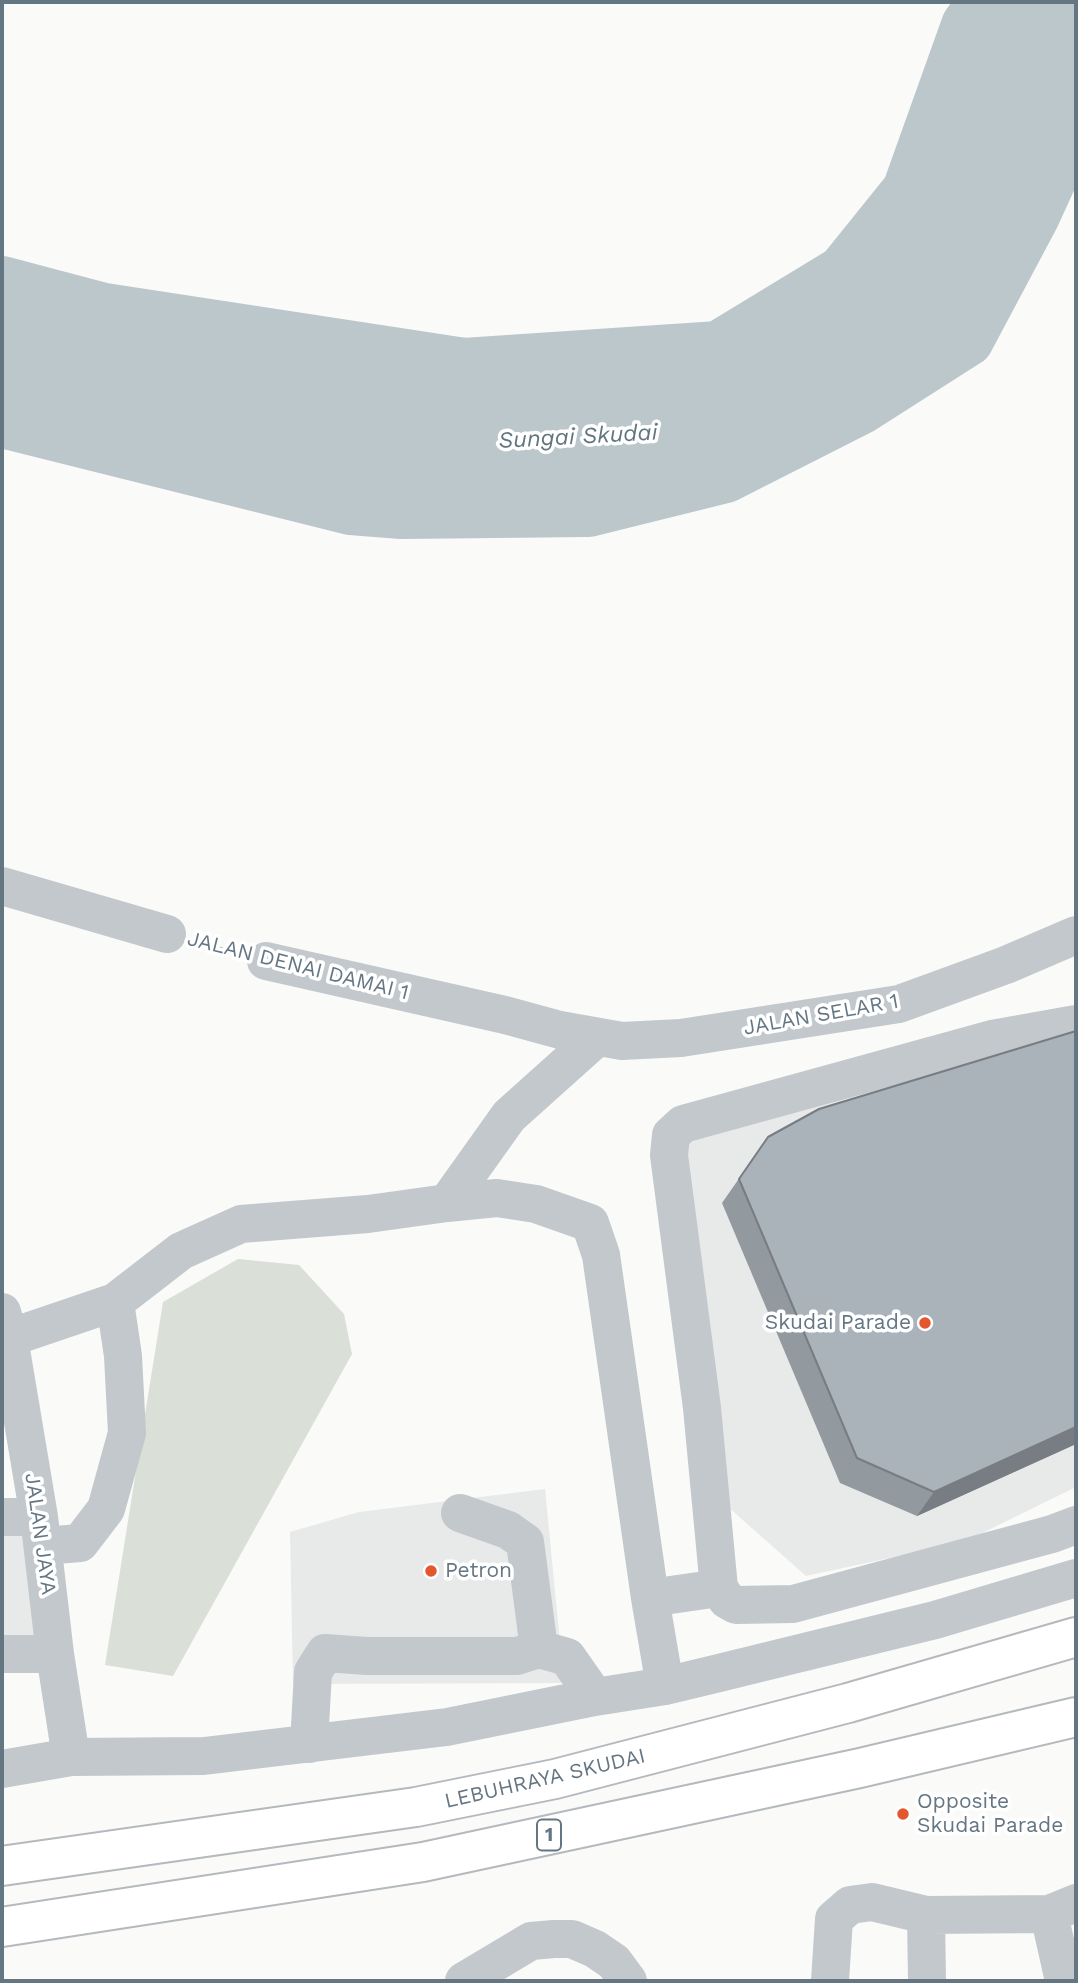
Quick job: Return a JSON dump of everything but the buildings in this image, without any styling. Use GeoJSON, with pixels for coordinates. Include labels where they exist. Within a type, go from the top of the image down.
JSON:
{"type":"FeatureCollection","features":[{"type":"Feature","properties":{"kind":"highway","name":"LEBUHRAYA SKUDAI"},"geometry":{"type":"LineString","coordinates":[[2,1866],[416,1807],[555,1779],[848,1703],[1076,1637]]}},
{"type":"Feature","properties":{"kind":"highway","name":"1"},"geometry":{"type":"LineString","coordinates":[[7,1930],[423,1862],[1073,1721]]}},
{"type":"Feature","properties":{"kind":"street","name":"JALAN DENAI DAMAI 1"},"geometry":{"type":"LineString","coordinates":[[3,892],[167,934]]}},
{"type":"Feature","properties":{"kind":"street","name":"JALAN SELAR 1"},"geometry":{"type":"LineString","coordinates":[[596,1038],[622,1041],[681,1038],[899,1004],[1006,965],[1076,935]]}},
{"type":"Feature","properties":{"kind":"street","name":"JALAN DENAI DAMAI 1"},"geometry":{"type":"LineString","coordinates":[[266,961],[596,1038]]}},
{"type":"Feature","properties":{"kind":"street"},"geometry":{"type":"LineString","coordinates":[[1076,1024],[992,1039],[683,1124],[671,1135],[669,1155],[702,1408],[719,1588],[727,1600],[736,1605],[796,1603],[1052,1534],[1076,1525]]}},
{"type":"Feature","properties":{"kind":"street"},"geometry":{"type":"LineString","coordinates":[[447,1203],[509,1116],[596,1038]]}},
{"type":"Feature","properties":{"kind":"street"},"geometry":{"type":"LineString","coordinates":[[4,1319],[115,1302],[181,1251],[241,1224],[368,1214],[497,1198],[536,1204],[590,1223],[601,1255],[665,1686]]}},
{"type":"Feature","properties":{"kind":"street"},"geometry":{"type":"LineString","coordinates":[[28,1527],[80,1543],[106,1509],[127,1433],[123,1356],[115,1302]]}},
{"type":"Feature","properties":{"kind":"street","name":"JALAN JAYA"},"geometry":{"type":"LineString","coordinates":[[4,1319],[28,1527],[55,1654],[71,1757]]}},
{"type":"Feature","properties":{"kind":"street"},"geometry":{"type":"LineString","coordinates":[[460,1513],[508,1530],[525,1542],[538,1649]]}},
{"type":"Feature","properties":{"kind":"street"},"geometry":{"type":"LineString","coordinates":[[2,1769],[71,1757],[204,1756],[447,1727],[595,1697],[665,1686],[935,1620],[1076,1578]]}},
{"type":"Feature","properties":{"kind":"street"},"geometry":{"type":"LineString","coordinates":[[650,1598],[719,1588]]}},
{"type":"Feature","properties":{"kind":"street"},"geometry":{"type":"LineString","coordinates":[[796,1603],[805,1652]]}},
{"type":"Feature","properties":{"kind":"street"},"geometry":{"type":"LineString","coordinates":[[309,1744],[313,1672],[325,1653],[367,1656],[517,1656],[538,1649],[567,1657],[595,1697]]}},
{"type":"Feature","properties":{"kind":"street"},"geometry":{"type":"LineString","coordinates":[[2,1654],[55,1654]]}},
{"type":"Feature","properties":{"kind":"street"},"geometry":{"type":"LineString","coordinates":[[830,1981],[834,1919],[850,1905],[872,1902],[926,1915],[1063,1908],[1064,1981]]}},
{"type":"Feature","properties":{"kind":"street"},"geometry":{"type":"LineString","coordinates":[[926,1915],[927,1981]]}},
{"type":"Feature","properties":{"kind":"street"},"geometry":{"type":"LineString","coordinates":[[464,1981],[531,1941],[554,1938],[572,1939],[595,1949],[614,1962],[628,1981]]}},
{"type":"Feature","properties":{"kind":"path","name":"JALAN DENAI DAMAI 1"},"geometry":{"type":"LineString","coordinates":[[167,934],[266,961]]}},
{"type":"Feature","properties":{"kind":"shaded area","name":"Skudai Parade"},"geometry":{"type":"Polygon","coordinates":[[[1076,1031],[1076,1487],[964,1542],[806,1576],[719,1499],[686,1131],[1076,1031]]]}},
{"type":"Feature","properties":{"kind":"shaded area"},"geometry":{"type":"Polygon","coordinates":[[[238,1259],[299,1265],[344,1314],[352,1354],[173,1676],[105,1665],[163,1302],[238,1259]]]}},
{"type":"Feature","properties":{"kind":"shaded area"},"geometry":{"type":"Polygon","coordinates":[[[545,1489],[564,1683],[293,1684],[290,1532],[359,1512],[545,1489]]]}},
{"type":"Feature","properties":{"kind":"shaded area"},"geometry":{"type":"Polygon","coordinates":[[[2,1524],[28,1524],[44,1644],[2,1643],[2,1524]]]}},
{"type":"Feature","properties":{"kind":"water","name":"Sungai Skudai"},"geometry":{"type":"Polygon","coordinates":[[[986,2],[1076,2],[1076,119],[1032,215],[966,339],[861,406],[725,475],[588,509],[402,511],[351,507],[2,420],[2,284],[104,311],[464,366],[719,349],[844,273],[910,191],[969,26],[986,2]]]}},
{"type":"Feature","properties":{"kind":"waterway"},"geometry":{"type":"LineString","coordinates":[[2,284],[104,311],[464,366],[719,349],[844,273],[910,191],[969,26],[986,2]]}},
{"type":"Feature","properties":{"kind":"waterway"},"geometry":{"type":"LineString","coordinates":[[2,420],[351,507],[402,511],[588,509],[725,475],[861,406],[966,339],[1032,215],[1076,119]]}},
{"type":"Feature","properties":{"kind":"place","name":"Skudai Parade"},"geometry":{"type":"Point","coordinates":[925,1323]}},
{"type":"Feature","properties":{"kind":"place","name":"Petron"},"geometry":{"type":"Point","coordinates":[431,1571]}},
{"type":"Feature","properties":{"kind":"place","name":"Opposite Skudai Parade"},"geometry":{"type":"Point","coordinates":[903,1814]}}]}
